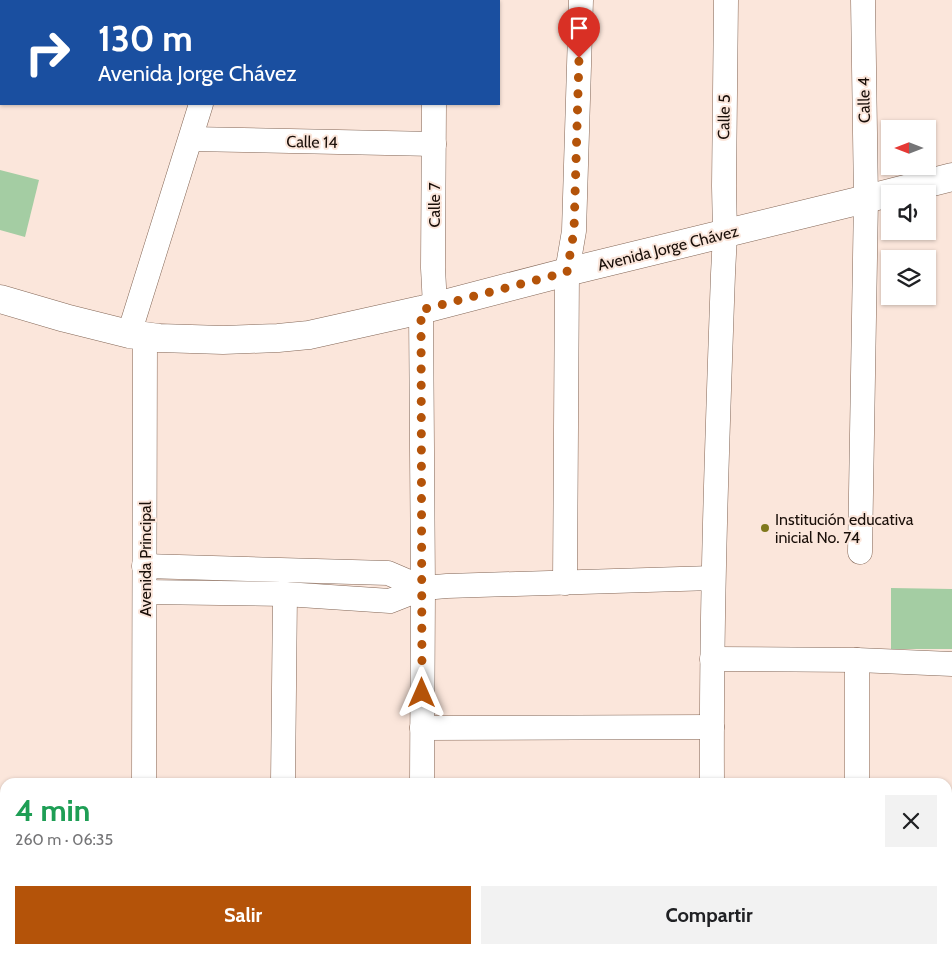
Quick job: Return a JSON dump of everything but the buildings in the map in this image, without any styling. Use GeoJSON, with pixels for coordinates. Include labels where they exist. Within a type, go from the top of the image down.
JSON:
{"type":"FeatureCollection","features":[{"type":"Feature","properties":{"kind":"main road","name":"Avenida Jorge Chávez"},"geometry":{"type":"LineString","coordinates":[[0,300],[65,318],[137,335],[159,338],[223,340],[309,335],[428,308],[952,177]]}},
{"type":"Feature","properties":{"kind":"street"},"geometry":{"type":"LineString","coordinates":[[565,583],[567,272],[574,231],[581,0]]}},
{"type":"Feature","properties":{"kind":"street","name":"Calle 5"},"geometry":{"type":"LineString","coordinates":[[712,778],[713,578],[722,274],[725,234],[726,0]]}},
{"type":"Feature","properties":{"kind":"street","name":"Calle 4"},"geometry":{"type":"LineString","coordinates":[[860,552],[866,199],[862,0]]}},
{"type":"Feature","properties":{"kind":"street","name":"Avenida Principal"},"geometry":{"type":"LineString","coordinates":[[144,778],[145,592],[137,335],[201,105]]}},
{"type":"Feature","properties":{"kind":"street","name":"Calle 7"},"geometry":{"type":"LineString","coordinates":[[422,778],[423,588],[428,308],[433,268],[434,105]]}},
{"type":"Feature","properties":{"kind":"street","name":"Calle 14"},"geometry":{"type":"LineString","coordinates":[[191,139],[434,144]]}},
{"type":"Feature","properties":{"kind":"street"},"geometry":{"type":"LineString","coordinates":[[144,566],[388,573],[423,588]]}},
{"type":"Feature","properties":{"kind":"street"},"geometry":{"type":"LineString","coordinates":[[145,592],[285,594],[390,601],[423,588],[447,586],[713,578]]}},
{"type":"Feature","properties":{"kind":"street"},"geometry":{"type":"LineString","coordinates":[[283,778],[285,594]]}},
{"type":"Feature","properties":{"kind":"street"},"geometry":{"type":"LineString","coordinates":[[712,659],[857,660],[952,664]]}},
{"type":"Feature","properties":{"kind":"street"},"geometry":{"type":"LineString","coordinates":[[857,660],[857,778]]}},
{"type":"Feature","properties":{"kind":"street"},"geometry":{"type":"LineString","coordinates":[[422,728],[712,727]]}},
{"type":"Feature","properties":{"kind":"green space"},"geometry":{"type":"Polygon","coordinates":[[[0,170],[39,180],[25,237],[0,230],[0,170]]]}},
{"type":"Feature","properties":{"kind":"green space"},"geometry":{"type":"Polygon","coordinates":[[[891,588],[952,589],[952,649],[891,649],[891,588]]]}},
{"type":"Feature","properties":{"kind":"place","name":"Institución educativa inicial No. 74"},"geometry":{"type":"Point","coordinates":[765,528]}},
{"type":"Feature","properties":{"kind":"route"},"geometry":{"type":"LineString","coordinates":[[422,693],[421,310],[567,272],[574,231],[579,58]]}}]}
